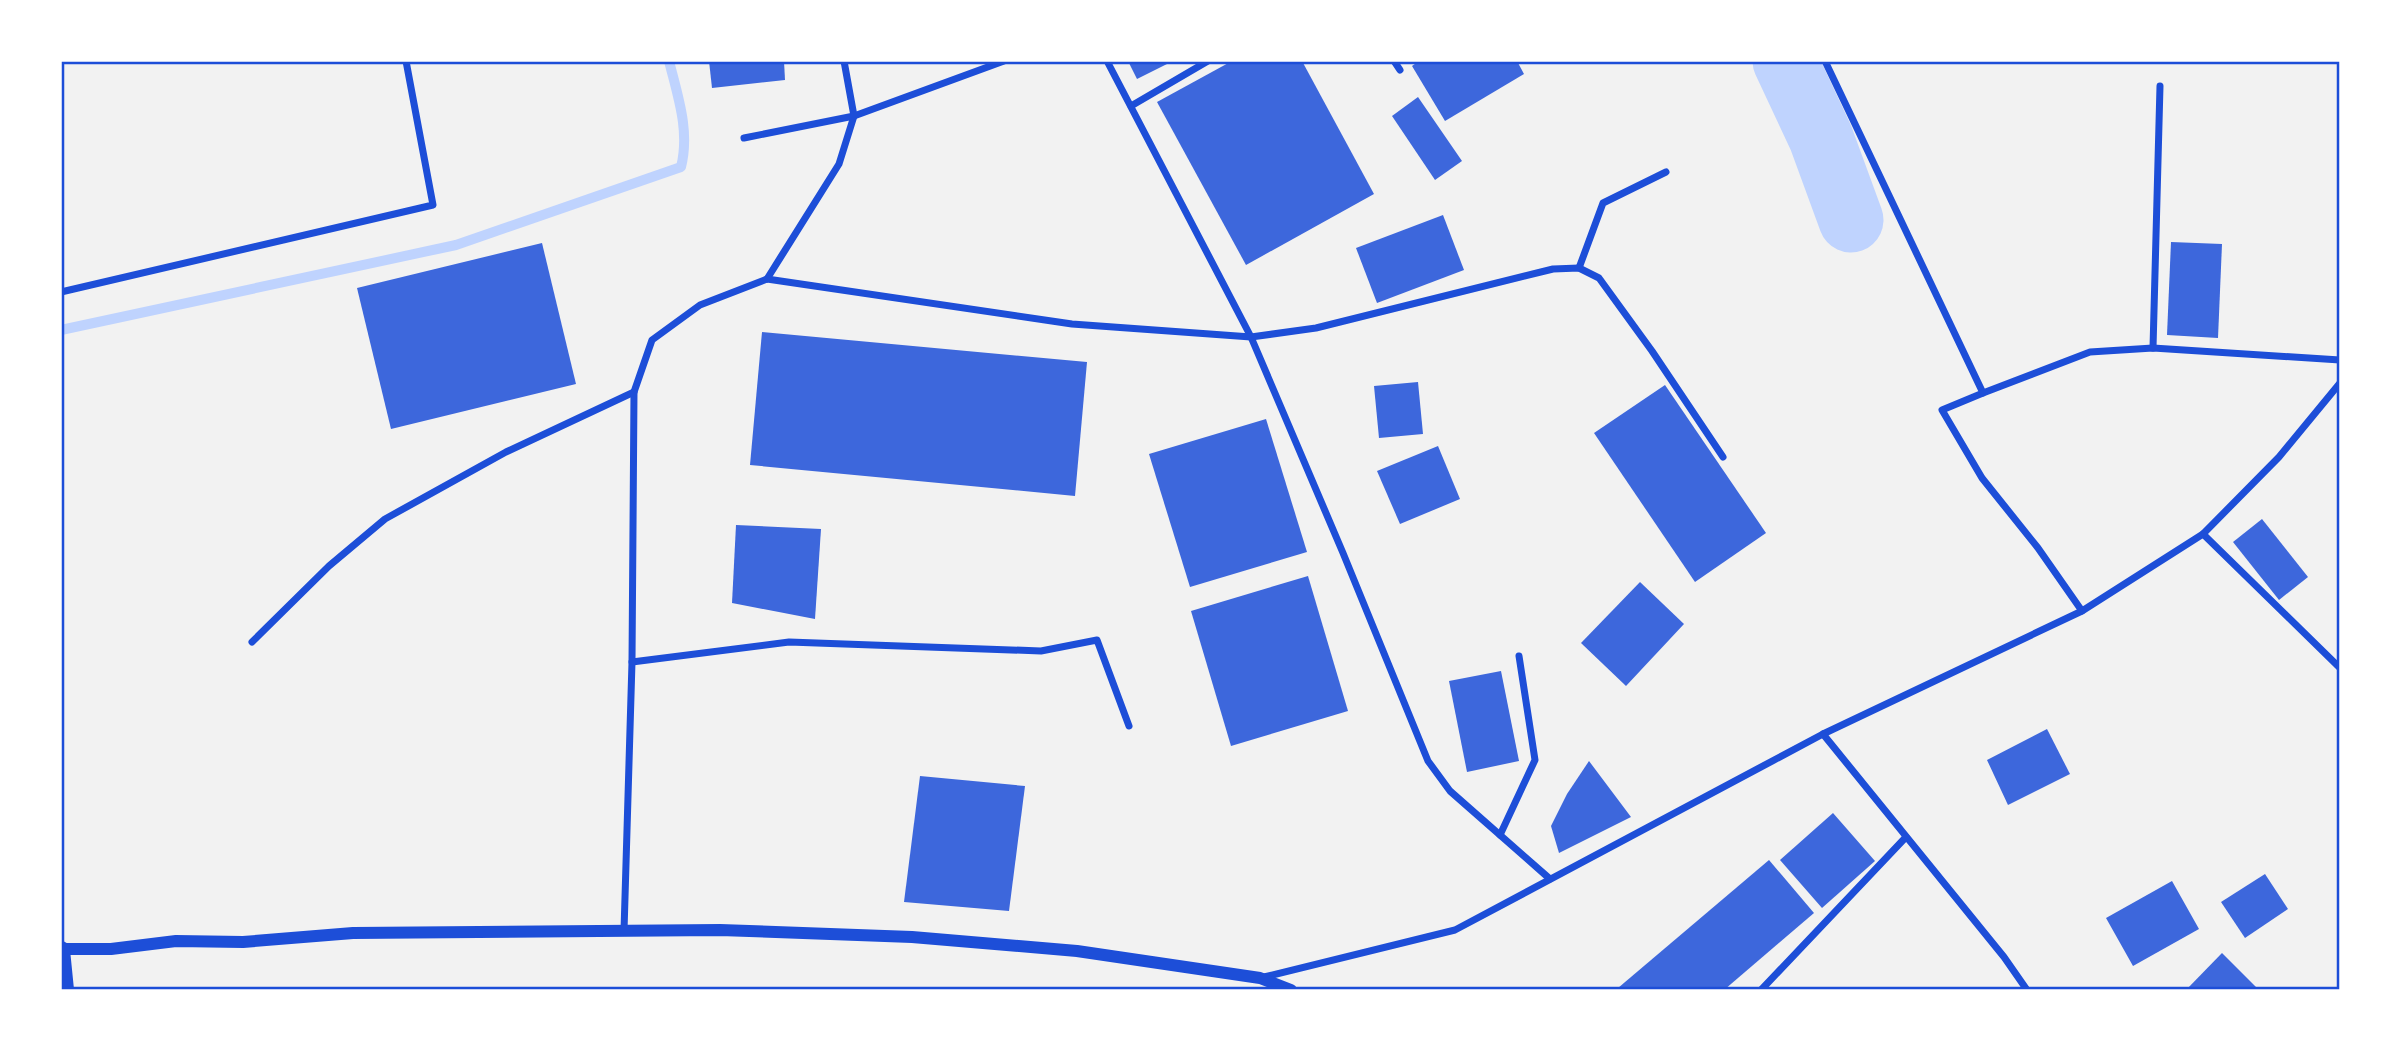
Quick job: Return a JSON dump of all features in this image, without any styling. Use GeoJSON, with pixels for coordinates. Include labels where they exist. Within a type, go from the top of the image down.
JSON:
{"type":"FeatureCollection","features":[{"type":"Feature","properties":{"kind":"main road"},"geometry":{"type":"LineString","coordinates":[[61,949],[65,990]]}},
{"type":"Feature","properties":{"kind":"street"},"geometry":{"type":"LineString","coordinates":[[61,292],[433,205],[406,61]]}},
{"type":"Feature","properties":{"kind":"street"},"geometry":{"type":"LineString","coordinates":[[767,279],[839,164],[854,116],[844,61]]}},
{"type":"Feature","properties":{"kind":"street"},"geometry":{"type":"LineString","coordinates":[[744,138],[854,116],[1004,61]]}},
{"type":"Feature","properties":{"kind":"street"},"geometry":{"type":"LineString","coordinates":[[1107,61],[1251,337],[1428,761],[1450,791],[1550,879]]}},
{"type":"Feature","properties":{"kind":"street"},"geometry":{"type":"LineString","coordinates":[[1131,106],[1208,61]]}},
{"type":"Feature","properties":{"kind":"street"},"geometry":{"type":"LineString","coordinates":[[1394,61],[1400,70]]}},
{"type":"Feature","properties":{"kind":"street"},"geometry":{"type":"LineString","coordinates":[[1825,61],[1983,393]]}},
{"type":"Feature","properties":{"kind":"street"},"geometry":{"type":"LineString","coordinates":[[2153,348],[2160,86]]}},
{"type":"Feature","properties":{"kind":"street"},"geometry":{"type":"LineString","coordinates":[[1579,268],[1603,203],[1666,172]]}},
{"type":"Feature","properties":{"kind":"street"},"geometry":{"type":"LineString","coordinates":[[624,931],[632,663],[634,392],[652,340],[700,305],[767,279],[1072,324],[1251,337],[1316,328],[1553,270],[1579,268],[1599,278],[1723,457]]}},
{"type":"Feature","properties":{"kind":"street"},"geometry":{"type":"LineString","coordinates":[[2082,611],[2038,548],[1982,478],[1942,410],[2090,352],[2153,348],[2340,360]]}},
{"type":"Feature","properties":{"kind":"street"},"geometry":{"type":"LineString","coordinates":[[1260,978],[1455,930],[1823,734],[2082,611],[2203,534],[2279,457],[2340,383]]}},
{"type":"Feature","properties":{"kind":"street"},"geometry":{"type":"LineString","coordinates":[[252,642],[329,566],[385,519],[506,452],[634,392]]}},
{"type":"Feature","properties":{"kind":"street"},"geometry":{"type":"LineString","coordinates":[[2203,534],[2340,668]]}},
{"type":"Feature","properties":{"kind":"street"},"geometry":{"type":"LineString","coordinates":[[632,663],[789,642],[1041,651],[1097,640],[1129,726]]}},
{"type":"Feature","properties":{"kind":"street"},"geometry":{"type":"LineString","coordinates":[[1500,835],[1535,760],[1519,656]]}},
{"type":"Feature","properties":{"kind":"street"},"geometry":{"type":"LineString","coordinates":[[1823,734],[2004,957],[2027,990]]}},
{"type":"Feature","properties":{"kind":"street"},"geometry":{"type":"LineString","coordinates":[[1761,990],[1906,837]]}},
{"type":"Feature","properties":{"kind":"street"},"geometry":{"type":"LineString","coordinates":[[61,949],[111,949],[176,941],[243,942],[353,933],[720,930],[912,937],[1077,951],[1260,978],[1291,990]]}},
{"type":"Feature","properties":{"kind":"building"},"geometry":{"type":"Polygon","coordinates":[[[709,61],[784,61],[785,80],[712,88],[709,61]]]}},
{"type":"Feature","properties":{"kind":"building"},"geometry":{"type":"Polygon","coordinates":[[[1128,61],[1173,61],[1137,79],[1128,61]]]}},
{"type":"Feature","properties":{"kind":"building"},"geometry":{"type":"Polygon","coordinates":[[[1232,61],[1302,61],[1374,194],[1246,265],[1157,102],[1232,61]]]}},
{"type":"Feature","properties":{"kind":"building"},"geometry":{"type":"Polygon","coordinates":[[[1419,61],[1517,61],[1524,74],[1445,121],[1412,66],[1419,61]]]}},
{"type":"Feature","properties":{"kind":"building"},"geometry":{"type":"Polygon","coordinates":[[[1418,97],[1462,161],[1435,180],[1392,116],[1418,97]]]}},
{"type":"Feature","properties":{"kind":"building"},"geometry":{"type":"Polygon","coordinates":[[[1443,215],[1464,270],[1377,303],[1356,248],[1443,215]]]}},
{"type":"Feature","properties":{"kind":"building"},"geometry":{"type":"Polygon","coordinates":[[[2171,242],[2222,244],[2218,338],[2167,335],[2171,242]]]}},
{"type":"Feature","properties":{"kind":"building"},"geometry":{"type":"Polygon","coordinates":[[[542,243],[576,384],[391,429],[357,288],[542,243]]]}},
{"type":"Feature","properties":{"kind":"building"},"geometry":{"type":"Polygon","coordinates":[[[762,332],[1087,362],[1075,496],[750,465],[762,332]]]}},
{"type":"Feature","properties":{"kind":"building"},"geometry":{"type":"Polygon","coordinates":[[[1418,382],[1423,434],[1379,438],[1374,386],[1418,382]]]}},
{"type":"Feature","properties":{"kind":"building"},"geometry":{"type":"Polygon","coordinates":[[[1665,385],[1766,533],[1695,582],[1594,433],[1665,385]]]}},
{"type":"Feature","properties":{"kind":"building"},"geometry":{"type":"Polygon","coordinates":[[[1266,419],[1307,552],[1190,587],[1149,454],[1266,419]]]}},
{"type":"Feature","properties":{"kind":"building"},"geometry":{"type":"Polygon","coordinates":[[[1438,446],[1460,499],[1400,524],[1377,471],[1438,446]]]}},
{"type":"Feature","properties":{"kind":"building"},"geometry":{"type":"Polygon","coordinates":[[[2262,519],[2308,577],[2279,600],[2233,542],[2262,519]]]}},
{"type":"Feature","properties":{"kind":"building"},"geometry":{"type":"Polygon","coordinates":[[[736,525],[821,529],[815,619],[732,603],[736,525]]]}},
{"type":"Feature","properties":{"kind":"building"},"geometry":{"type":"Polygon","coordinates":[[[1308,576],[1348,711],[1231,746],[1191,611],[1308,576]]]}},
{"type":"Feature","properties":{"kind":"building"},"geometry":{"type":"Polygon","coordinates":[[[1640,582],[1684,624],[1626,686],[1581,643],[1640,582]]]}},
{"type":"Feature","properties":{"kind":"building"},"geometry":{"type":"Polygon","coordinates":[[[1501,671],[1519,761],[1467,772],[1449,681],[1501,671]]]}},
{"type":"Feature","properties":{"kind":"building"},"geometry":{"type":"Polygon","coordinates":[[[2047,729],[2070,774],[2008,805],[1987,760],[2047,729]]]}},
{"type":"Feature","properties":{"kind":"building"},"geometry":{"type":"Polygon","coordinates":[[[1589,761],[1631,817],[1559,853],[1551,826],[1567,794],[1589,761]]]}},
{"type":"Feature","properties":{"kind":"building"},"geometry":{"type":"Polygon","coordinates":[[[920,776],[1025,786],[1009,911],[904,902],[920,776]]]}},
{"type":"Feature","properties":{"kind":"building"},"geometry":{"type":"Polygon","coordinates":[[[1833,813],[1875,861],[1822,908],[1780,860],[1833,813]]]}},
{"type":"Feature","properties":{"kind":"building"},"geometry":{"type":"Polygon","coordinates":[[[1769,860],[1814,913],[1724,990],[1619,990],[1618,988],[1769,860]]]}},
{"type":"Feature","properties":{"kind":"building"},"geometry":{"type":"Polygon","coordinates":[[[2265,874],[2288,909],[2245,938],[2221,902],[2265,874]]]}},
{"type":"Feature","properties":{"kind":"building"},"geometry":{"type":"Polygon","coordinates":[[[2172,881],[2199,929],[2133,966],[2106,918],[2172,881]]]}},
{"type":"Feature","properties":{"kind":"building"},"geometry":{"type":"Polygon","coordinates":[[[2222,953],[2259,990],[2186,990],[2222,953]]]}},
{"type":"Feature","properties":{"kind":"waterway"},"geometry":{"type":"LineString","coordinates":[[61,330],[456,245],[681,167],[684,127],[669,61]]}},
{"type":"Feature","properties":{"kind":"waterway"},"geometry":{"type":"LineString","coordinates":[[1785,61],[1821,138],[1851,220]]}}]}
